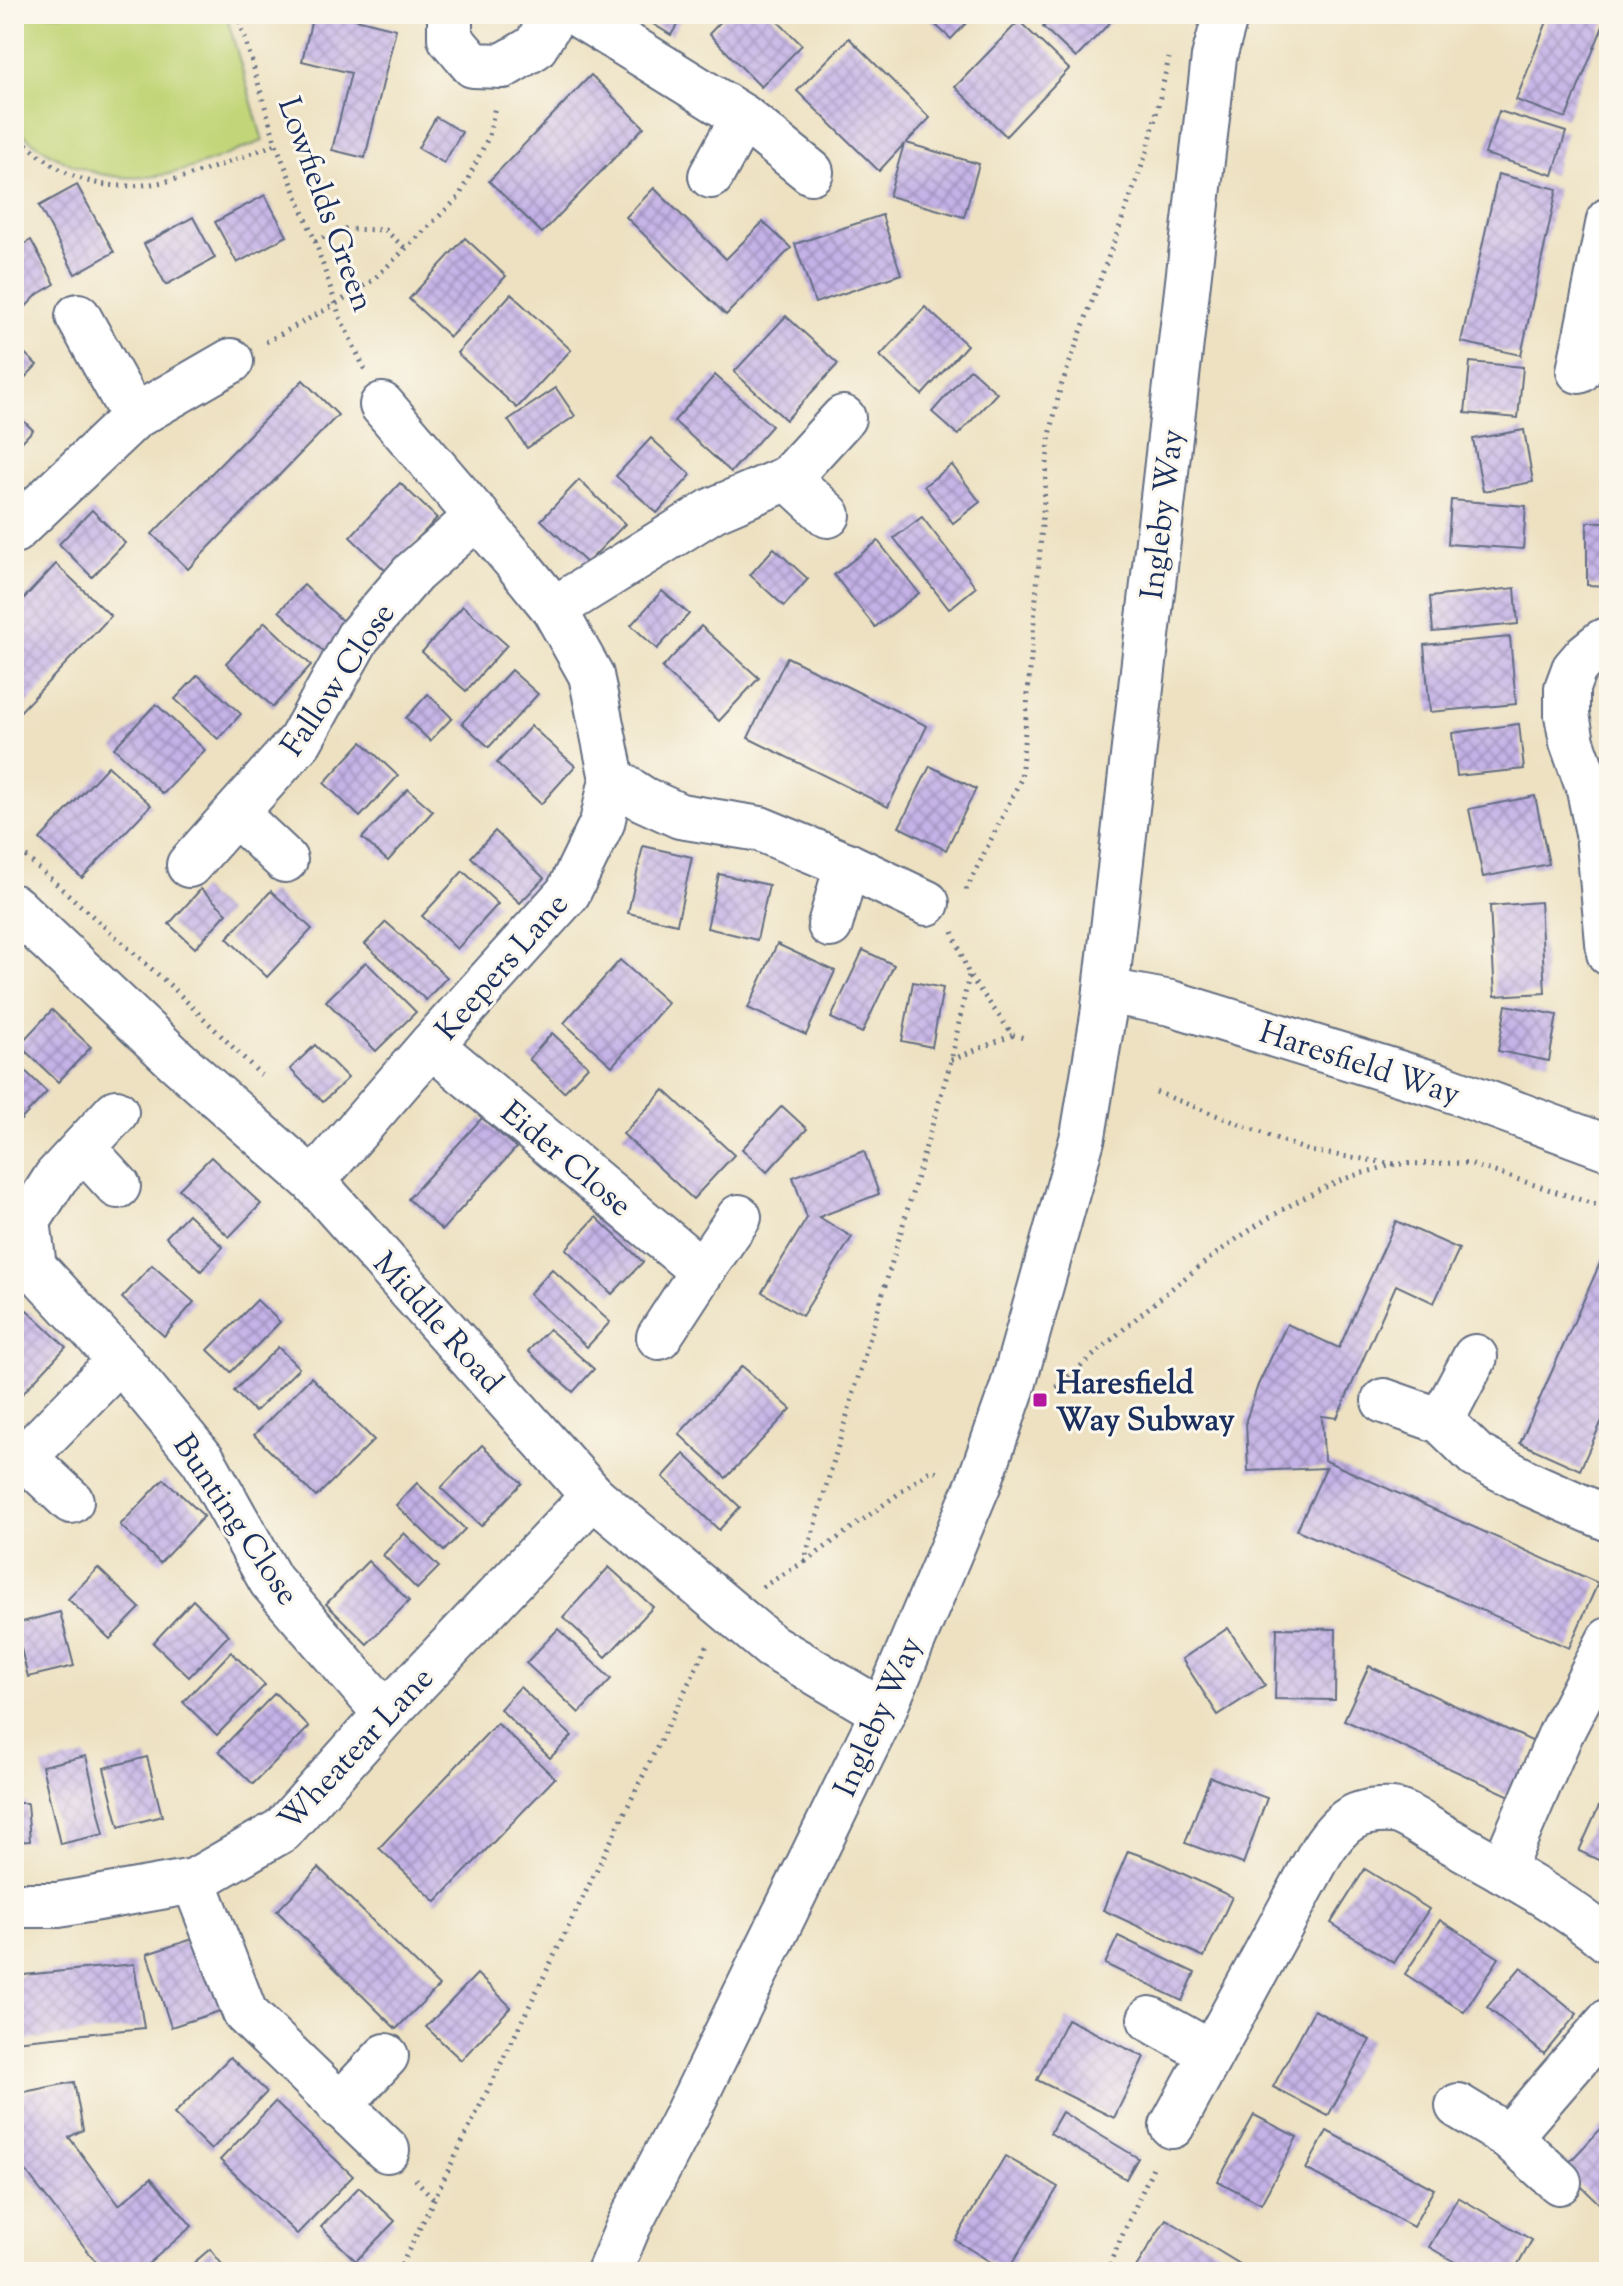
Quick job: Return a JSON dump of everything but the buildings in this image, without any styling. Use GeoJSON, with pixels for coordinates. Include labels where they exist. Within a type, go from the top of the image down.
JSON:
{"type":"FeatureCollection","features":[{"type":"Feature","properties":{"kind":"street"},"geometry":{"type":"LineString","coordinates":[[450,14],[450,38],[473,65],[503,66],[535,47],[555,14]]}},
{"type":"Feature","properties":{"kind":"street"},"geometry":{"type":"LineString","coordinates":[[577,14],[743,117],[811,172]]}},
{"type":"Feature","properties":{"kind":"street","name":"Ingleby Way"},"geometry":{"type":"LineString","coordinates":[[609,2272],[628,2227],[685,2118],[883,1712],[979,1483],[1012,1389],[1083,1136],[1105,1004],[1214,57],[1226,14]]}},
{"type":"Feature","properties":{"kind":"street"},"geometry":{"type":"LineString","coordinates":[[711,176],[743,117]]}},
{"type":"Feature","properties":{"kind":"street"},"geometry":{"type":"LineString","coordinates":[[1579,371],[1607,242]]}},
{"type":"Feature","properties":{"kind":"street"},"geometry":{"type":"LineString","coordinates":[[78,316],[134,417]]}},
{"type":"Feature","properties":{"kind":"street"},"geometry":{"type":"LineString","coordinates":[[14,531],[134,417],[231,361]]}},
{"type":"Feature","properties":{"kind":"street","name":"Keepers Lane"},"geometry":{"type":"LineString","coordinates":[[313,1181],[568,893],[602,823],[612,779],[591,675],[554,609],[382,405]]}},
{"type":"Feature","properties":{"kind":"street"},"geometry":{"type":"LineString","coordinates":[[554,609],[713,510],[788,478],[843,418]]}},
{"type":"Feature","properties":{"kind":"street"},"geometry":{"type":"LineString","coordinates":[[788,478],[828,515]]}},
{"type":"Feature","properties":{"kind":"street","name":"Fallow Close"},"geometry":{"type":"LineString","coordinates":[[189,865],[300,741],[358,637],[413,573],[478,516]]}},
{"type":"Feature","properties":{"kind":"street"},"geometry":{"type":"LineString","coordinates":[[1609,639],[1586,655],[1574,669],[1567,688],[1567,715],[1572,742],[1589,790],[1598,833],[1609,953]]}},
{"type":"Feature","properties":{"kind":"street"},"geometry":{"type":"LineString","coordinates":[[612,779],[643,799],[680,816],[760,829],[947,906]]}},
{"type":"Feature","properties":{"kind":"street"},"geometry":{"type":"LineString","coordinates":[[236,814],[285,860]]}},
{"type":"Feature","properties":{"kind":"street"},"geometry":{"type":"LineString","coordinates":[[830,925],[847,865]]}},
{"type":"Feature","properties":{"kind":"street","name":"Middle Road"},"geometry":{"type":"LineString","coordinates":[[14,907],[177,1061],[313,1181],[593,1496],[771,1646],[883,1712]]}},
{"type":"Feature","properties":{"kind":"street","name":"Haresfield Way"},"geometry":{"type":"LineString","coordinates":[[1105,1004],[1171,1003],[1441,1086],[1609,1148]]}},
{"type":"Feature","properties":{"kind":"street","name":"Eider Close"},"geometry":{"type":"LineString","coordinates":[[431,1045],[702,1271]]}},
{"type":"Feature","properties":{"kind":"street","name":"Bunting Close"},"geometry":{"type":"LineString","coordinates":[[116,1112],[56,1177],[28,1221],[34,1267],[120,1360],[203,1460],[271,1581],[386,1714]]}},
{"type":"Feature","properties":{"kind":"street"},"geometry":{"type":"LineString","coordinates":[[83,1148],[118,1186]]}},
{"type":"Feature","properties":{"kind":"street"},"geometry":{"type":"LineString","coordinates":[[659,1337],[739,1217]]}},
{"type":"Feature","properties":{"kind":"street"},"geometry":{"type":"LineString","coordinates":[[1441,1421],[1475,1357]]}},
{"type":"Feature","properties":{"kind":"street"},"geometry":{"type":"LineString","coordinates":[[71,1501],[19,1463],[120,1360]]}},
{"type":"Feature","properties":{"kind":"street"},"geometry":{"type":"LineString","coordinates":[[1384,1401],[1441,1421],[1477,1456],[1530,1484],[1609,1519]]}},
{"type":"Feature","properties":{"kind":"street","name":"Wheatear Lane"},"geometry":{"type":"LineString","coordinates":[[14,1905],[58,1905],[194,1881],[282,1830],[386,1714],[593,1496]]}},
{"type":"Feature","properties":{"kind":"street"},"geometry":{"type":"LineString","coordinates":[[1502,1870],[1561,1733],[1609,1640]]}},
{"type":"Feature","properties":{"kind":"street"},"geometry":{"type":"LineString","coordinates":[[1172,2126],[1337,1827],[1363,1812],[1396,1811],[1584,1920],[1609,1941]]}},
{"type":"Feature","properties":{"kind":"street"},"geometry":{"type":"LineString","coordinates":[[194,1881],[245,2013],[387,2150]]}},
{"type":"Feature","properties":{"kind":"street"},"geometry":{"type":"LineString","coordinates":[[1150,2019],[1211,2053]]}},
{"type":"Feature","properties":{"kind":"street"},"geometry":{"type":"LineString","coordinates":[[1509,2137],[1609,2021]]}},
{"type":"Feature","properties":{"kind":"street"},"geometry":{"type":"LineString","coordinates":[[339,2106],[386,2056]]}},
{"type":"Feature","properties":{"kind":"street"},"geometry":{"type":"LineString","coordinates":[[1458,2106],[1509,2137],[1559,2182]]}},
{"type":"Feature","properties":{"kind":"path","name":"Lowfields Green"},"geometry":{"type":"LineString","coordinates":[[238,14],[276,144],[315,241],[336,304],[382,405]]}},
{"type":"Feature","properties":{"kind":"path"},"geometry":{"type":"LineString","coordinates":[[1013,1035],[969,975],[947,906],[1021,779],[1049,440],[1060,389],[1148,149],[1172,44]]}},
{"type":"Feature","properties":{"kind":"path"},"geometry":{"type":"LineString","coordinates":[[231,361],[336,304],[373,280],[459,197],[489,136],[503,66]]}},
{"type":"Feature","properties":{"kind":"path"},"geometry":{"type":"LineString","coordinates":[[14,134],[64,171],[112,186],[140,186],[177,179],[276,144]]}},
{"type":"Feature","properties":{"kind":"path"},"geometry":{"type":"LineString","coordinates":[[315,241],[345,229],[385,230],[406,249]]}},
{"type":"Feature","properties":{"kind":"path"},"geometry":{"type":"LineString","coordinates":[[804,1562],[951,1061],[969,975]]}},
{"type":"Feature","properties":{"kind":"path"},"geometry":{"type":"LineString","coordinates":[[951,1061],[1013,1035],[1028,1039]]}},
{"type":"Feature","properties":{"kind":"path"},"geometry":{"type":"LineString","coordinates":[[1156,1092],[1309,1151],[1395,1164],[1467,1163],[1609,1209]]}},
{"type":"Feature","properties":{"kind":"path"},"geometry":{"type":"LineString","coordinates":[[1051,1391],[1169,1289],[1238,1239],[1339,1181],[1395,1164]]}},
{"type":"Feature","properties":{"kind":"path"},"geometry":{"type":"LineString","coordinates":[[398,2272],[726,1608],[804,1562],[931,1470],[979,1483]]}},
{"type":"Feature","properties":{"kind":"path"},"geometry":{"type":"LineString","coordinates":[[1106,2272],[1172,2126]]}},
{"type":"Feature","properties":{"kind":"green space"},"geometry":{"type":"Polygon","coordinates":[[[14,14],[226,14],[263,141],[201,165],[157,176],[112,176],[71,164],[14,127],[14,14]]]}},
{"type":"Feature","properties":{"kind":"place","name":"Haresfield Way Subway"},"geometry":{"type":"Point","coordinates":[1040,1400]}}]}
